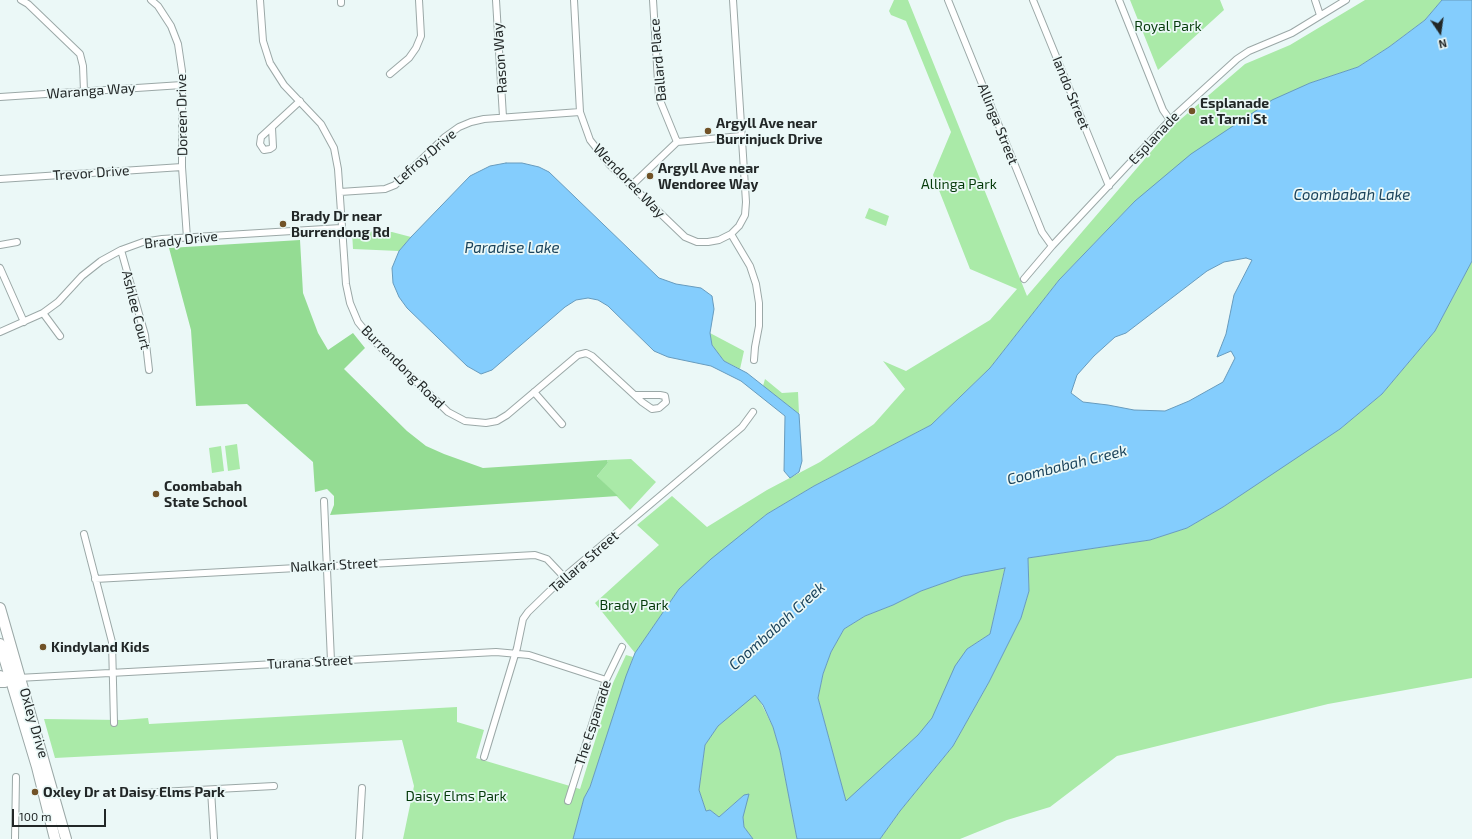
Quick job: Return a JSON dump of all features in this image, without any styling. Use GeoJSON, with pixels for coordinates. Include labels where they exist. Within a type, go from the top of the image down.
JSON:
{"type":"FeatureCollection","features":[{"type":"Feature","properties":{"kind":"main road","name":"Oxley Drive"},"geometry":{"type":"LineString","coordinates":[[0,608],[66,839]]}},
{"type":"Feature","properties":{"kind":"main road","name":"Oxley Drive"},"geometry":{"type":"LineString","coordinates":[[0,644],[36,767],[55,839]]}},
{"type":"Feature","properties":{"kind":"street"},"geometry":{"type":"LineString","coordinates":[[21,0],[28,4],[80,54],[83,66],[84,91]]}},
{"type":"Feature","properties":{"kind":"street","name":"Doreen Drive"},"geometry":{"type":"LineString","coordinates":[[151,0],[158,6],[171,26],[178,44],[182,85],[182,167],[187,238]]}},
{"type":"Feature","properties":{"kind":"street","name":"Burrendong Road"},"geometry":{"type":"LineString","coordinates":[[260,0],[263,41],[270,63],[284,85],[321,124],[330,139],[336,156],[346,284],[350,303],[358,322],[371,338],[448,412],[457,418],[475,423],[497,421],[578,356],[586,353],[592,356],[635,395]]}},
{"type":"Feature","properties":{"kind":"street"},"geometry":{"type":"LineString","coordinates":[[390,74],[409,58],[416,48],[421,36],[419,0]]}},
{"type":"Feature","properties":{"kind":"street","name":"Rason Way"},"geometry":{"type":"LineString","coordinates":[[496,0],[504,117]]}},
{"type":"Feature","properties":{"kind":"street","name":"Wendoree Way"},"geometry":{"type":"LineString","coordinates":[[574,0],[580,112],[586,132],[594,147],[685,237],[697,242],[708,242],[719,240],[731,234]]}},
{"type":"Feature","properties":{"kind":"street","name":"Ballard Place"},"geometry":{"type":"LineString","coordinates":[[653,0],[659,98],[677,142]]}},
{"type":"Feature","properties":{"kind":"street"},"geometry":{"type":"LineString","coordinates":[[733,0],[746,202],[744,215],[739,226],[731,234],[750,266],[756,284],[759,303],[759,326],[754,360]]}},
{"type":"Feature","properties":{"kind":"street","name":"Allinga Street"},"geometry":{"type":"LineString","coordinates":[[948,0],[1042,232],[1052,246]]}},
{"type":"Feature","properties":{"kind":"street","name":"Iando Street"},"geometry":{"type":"LineString","coordinates":[[1033,0],[1109,186]]}},
{"type":"Feature","properties":{"kind":"street"},"geometry":{"type":"LineString","coordinates":[[1119,0],[1163,110],[1170,120]]}},
{"type":"Feature","properties":{"kind":"street"},"geometry":{"type":"LineString","coordinates":[[1315,0],[1320,15]]}},
{"type":"Feature","properties":{"kind":"street","name":"Esplanade"},"geometry":{"type":"LineString","coordinates":[[1024,279],[1052,246],[1170,120],[1242,54],[1285,36],[1346,0]]}},
{"type":"Feature","properties":{"kind":"street","name":"Waranga Way"},"geometry":{"type":"LineString","coordinates":[[0,97],[182,85]]}},
{"type":"Feature","properties":{"kind":"street"},"geometry":{"type":"LineString","coordinates":[[272,128],[300,101]]}},
{"type":"Feature","properties":{"kind":"street","name":"Lefroy Drive"},"geometry":{"type":"LineString","coordinates":[[340,192],[390,188],[400,181],[451,132],[471,122],[504,117],[580,112]]}},
{"type":"Feature","properties":{"kind":"street"},"geometry":{"type":"LineString","coordinates":[[632,185],[677,142],[741,136]]}},
{"type":"Feature","properties":{"kind":"street","name":"Trevor Drive"},"geometry":{"type":"LineString","coordinates":[[0,179],[182,167]]}},
{"type":"Feature","properties":{"kind":"street","name":"Brady Drive"},"geometry":{"type":"LineString","coordinates":[[0,332],[43,313],[58,302],[90,269],[121,250],[150,241],[341,228]]}},
{"type":"Feature","properties":{"kind":"street"},"geometry":{"type":"LineString","coordinates":[[0,245],[17,242]]}},
{"type":"Feature","properties":{"kind":"street","name":"Ashlee Court"},"geometry":{"type":"LineString","coordinates":[[121,250],[145,335],[149,370]]}},
{"type":"Feature","properties":{"kind":"street"},"geometry":{"type":"LineString","coordinates":[[0,268],[24,322]]}},
{"type":"Feature","properties":{"kind":"street"},"geometry":{"type":"LineString","coordinates":[[43,313],[60,336]]}},
{"type":"Feature","properties":{"kind":"street"},"geometry":{"type":"LineString","coordinates":[[534,392],[562,424]]}},
{"type":"Feature","properties":{"kind":"street","name":"Tallara Street"},"geometry":{"type":"LineString","coordinates":[[484,757],[523,619],[528,612],[564,577],[742,427],[753,412]]}},
{"type":"Feature","properties":{"kind":"street"},"geometry":{"type":"LineString","coordinates":[[324,501],[331,661]]}},
{"type":"Feature","properties":{"kind":"street"},"geometry":{"type":"LineString","coordinates":[[84,534],[112,642],[114,723]]}},
{"type":"Feature","properties":{"kind":"street","name":"Nalkari Street"},"geometry":{"type":"LineString","coordinates":[[95,579],[535,555],[547,558],[564,577]]}},
{"type":"Feature","properties":{"kind":"street","name":"The Espanade"},"geometry":{"type":"LineString","coordinates":[[568,801],[606,680],[622,647]]}},
{"type":"Feature","properties":{"kind":"street","name":"Turana Street"},"geometry":{"type":"LineString","coordinates":[[10,679],[496,652],[529,655],[606,680]]}},
{"type":"Feature","properties":{"kind":"street"},"geometry":{"type":"LineString","coordinates":[[0,675],[10,679]]}},
{"type":"Feature","properties":{"kind":"street"},"geometry":{"type":"LineString","coordinates":[[0,683],[10,679]]}},
{"type":"Feature","properties":{"kind":"street"},"geometry":{"type":"LineString","coordinates":[[15,839],[16,777]]}},
{"type":"Feature","properties":{"kind":"street"},"geometry":{"type":"LineString","coordinates":[[141,793],[274,786]]}},
{"type":"Feature","properties":{"kind":"street"},"geometry":{"type":"LineString","coordinates":[[360,839],[362,788]]}},
{"type":"Feature","properties":{"kind":"street"},"geometry":{"type":"LineString","coordinates":[[212,790],[214,839]]}},
{"type":"Feature","properties":{"kind":"green space"},"geometry":{"type":"Polygon","coordinates":[[[894,0],[908,0],[1027,296],[1174,125],[1245,64],[1290,45],[1365,0],[1442,0],[1425,20],[1389,47],[1358,67],[1310,83],[1135,201],[1059,280],[990,368],[931,425],[814,486],[767,514],[679,589],[635,653],[595,603],[659,545],[637,525],[672,496],[707,527],[767,490],[820,462],[874,424],[905,389],[883,361],[906,371],[990,320],[1017,289],[970,269],[933,175],[951,132],[906,21],[891,15],[889,11],[894,0]]]}},
{"type":"Feature","properties":{"kind":"green space","name":"Royal Park"},"geometry":{"type":"Polygon","coordinates":[[[1130,0],[1220,0],[1224,10],[1158,70],[1130,0]]]}},
{"type":"Feature","properties":{"kind":"green space"},"geometry":{"type":"Polygon","coordinates":[[[869,208],[889,216],[886,226],[865,218],[869,208]]]}},
{"type":"Feature","properties":{"kind":"green space"},"geometry":{"type":"Polygon","coordinates":[[[352,231],[392,232],[411,237],[399,251],[353,249],[352,231]]]}},
{"type":"Feature","properties":{"kind":"green space"},"geometry":{"type":"Polygon","coordinates":[[[300,240],[303,293],[318,333],[328,350],[353,333],[365,348],[344,369],[407,431],[426,446],[483,468],[607,460],[608,463],[597,476],[618,496],[330,515],[334,505],[334,496],[327,489],[315,492],[313,462],[247,404],[196,406],[191,330],[169,248],[300,240]]]}},
{"type":"Feature","properties":{"kind":"green space"},"geometry":{"type":"Polygon","coordinates":[[[1472,261],[1472,678],[1328,704],[1117,756],[1050,807],[1007,820],[960,839],[880,839],[900,811],[953,746],[989,682],[1021,618],[1029,591],[1028,558],[1150,540],[1187,528],[1223,507],[1340,429],[1382,394],[1435,331],[1472,261]]]}},
{"type":"Feature","properties":{"kind":"green space"},"geometry":{"type":"Polygon","coordinates":[[[710,333],[744,351],[740,369],[724,361],[712,345],[710,333]]]}},
{"type":"Feature","properties":{"kind":"green space"},"geometry":{"type":"Polygon","coordinates":[[[765,379],[782,393],[798,392],[799,414],[763,386],[765,379]]]}},
{"type":"Feature","properties":{"kind":"green space"},"geometry":{"type":"Polygon","coordinates":[[[237,444],[240,469],[228,471],[225,446],[237,444]]]}},
{"type":"Feature","properties":{"kind":"green space"},"geometry":{"type":"Polygon","coordinates":[[[221,446],[224,471],[212,473],[209,448],[221,446]]]}},
{"type":"Feature","properties":{"kind":"green space"},"geometry":{"type":"Polygon","coordinates":[[[631,459],[656,482],[630,510],[597,476],[608,463],[607,460],[631,459]]]}},
{"type":"Feature","properties":{"kind":"green space"},"geometry":{"type":"Polygon","coordinates":[[[1005,567],[990,634],[967,649],[946,687],[932,719],[918,735],[846,802],[818,698],[823,674],[831,652],[844,629],[865,616],[893,605],[921,591],[963,576],[1005,567]]]}},
{"type":"Feature","properties":{"kind":"green space","name":"Daisy Elms Park"},"geometry":{"type":"Polygon","coordinates":[[[626,655],[633,657],[590,787],[584,798],[573,839],[403,839],[414,786],[402,740],[55,758],[44,719],[122,720],[148,718],[149,724],[457,707],[457,722],[484,730],[476,758],[580,789],[613,683],[626,655]]]}},
{"type":"Feature","properties":{"kind":"green space"},"geometry":{"type":"Polygon","coordinates":[[[757,695],[773,727],[780,751],[797,839],[753,839],[744,827],[744,795],[719,817],[710,810],[706,811],[699,790],[705,745],[718,726],[752,696],[757,695]]]}},
{"type":"Feature","properties":{"kind":"water","name":"Coombabah Lake"},"geometry":{"type":"Polygon","coordinates":[[[1442,0],[1472,0],[1472,261],[1435,331],[1382,394],[1340,429],[1223,507],[1187,528],[1150,540],[1028,558],[1029,591],[1021,618],[989,682],[953,746],[900,811],[880,839],[797,839],[780,751],[773,727],[763,705],[755,695],[718,726],[705,745],[699,790],[706,811],[710,810],[719,817],[744,795],[749,794],[743,817],[744,827],[753,839],[573,839],[584,798],[590,787],[626,676],[635,653],[679,589],[711,559],[767,514],[814,486],[931,425],[990,368],[1059,280],[1135,201],[1191,154],[1272,100],[1310,83],[1358,67],[1389,47],[1425,20],[1442,0]],[[1246,258],[1224,262],[1207,271],[1126,333],[1115,337],[1094,356],[1077,375],[1071,393],[1083,402],[1134,410],[1165,411],[1189,401],[1223,382],[1235,358],[1231,351],[1217,357],[1226,334],[1234,295],[1252,260],[1246,258]],[[1005,568],[963,576],[921,591],[893,605],[865,616],[844,629],[831,652],[823,674],[818,698],[846,801],[918,735],[932,718],[955,666],[967,649],[990,634],[1005,568]]]}},
{"type":"Feature","properties":{"kind":"water","name":"Paradise Lake"},"geometry":{"type":"Polygon","coordinates":[[[506,163],[522,163],[539,167],[549,172],[659,278],[676,284],[701,288],[712,296],[714,309],[710,333],[712,345],[724,361],[747,373],[799,414],[802,461],[799,472],[790,478],[784,471],[785,416],[741,381],[711,366],[668,357],[654,351],[608,306],[598,300],[588,298],[576,300],[565,307],[492,370],[481,374],[467,366],[407,308],[399,297],[393,283],[392,268],[399,251],[470,176],[490,166],[506,163]]]}},
{"type":"Feature","properties":{"kind":"place","name":"Esplanade at Tarni St"},"geometry":{"type":"Point","coordinates":[1192,111]}},
{"type":"Feature","properties":{"kind":"place","name":"Argyll Ave near Burrinjuck Drive"},"geometry":{"type":"Point","coordinates":[708,131]}},
{"type":"Feature","properties":{"kind":"place","name":"Argyll Ave near Wendoree Way"},"geometry":{"type":"Point","coordinates":[650,176]}},
{"type":"Feature","properties":{"kind":"place","name":"Brady Dr near Burrendong Rd"},"geometry":{"type":"Point","coordinates":[283,224]}},
{"type":"Feature","properties":{"kind":"place","name":"Coombabah State School"},"geometry":{"type":"Point","coordinates":[156,494]}},
{"type":"Feature","properties":{"kind":"place","name":"Kindyland Kids"},"geometry":{"type":"Point","coordinates":[43,647]}},
{"type":"Feature","properties":{"kind":"place","name":"Oxley Dr at Daisy Elms Park"},"geometry":{"type":"Point","coordinates":[35,792]}},
{"type":"Feature","properties":{"kind":"park label","name":"Allinga Park"},"geometry":{"type":"Point","coordinates":[959,184]}},
{"type":"Feature","properties":{"kind":"park label","name":"Brady Park"},"geometry":{"type":"Point","coordinates":[634,605]}},
{"type":"Feature","properties":{"kind":"water label","name":"Coombabah Creek"},"geometry":{"type":"Point","coordinates":[1067,465]}},
{"type":"Feature","properties":{"kind":"water label","name":"Coombabah Creek"},"geometry":{"type":"Point","coordinates":[777,626]}}]}
